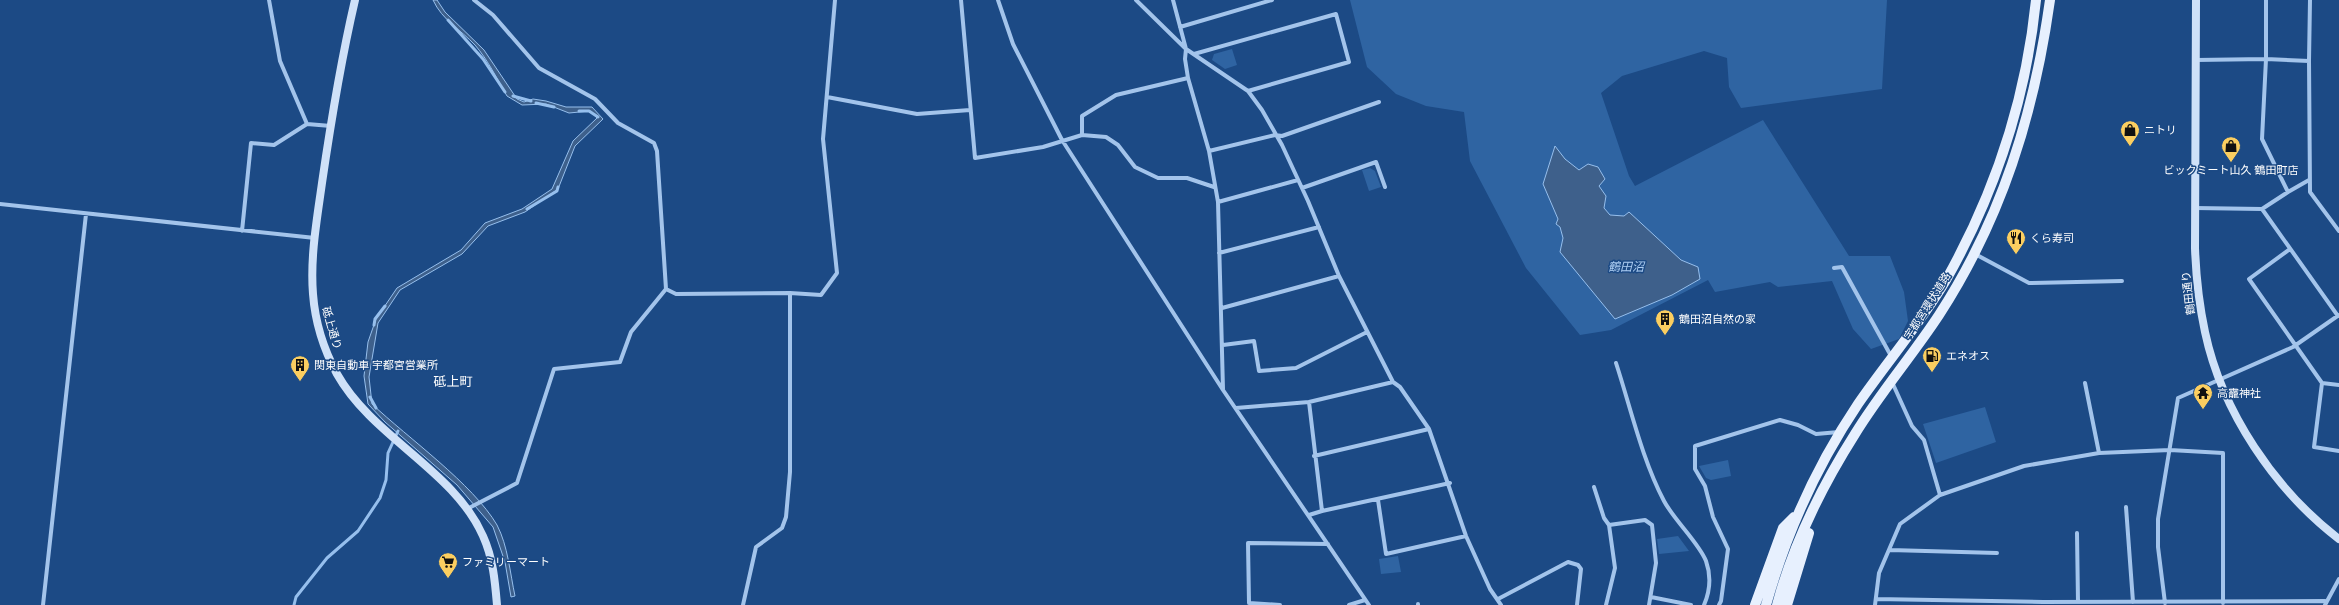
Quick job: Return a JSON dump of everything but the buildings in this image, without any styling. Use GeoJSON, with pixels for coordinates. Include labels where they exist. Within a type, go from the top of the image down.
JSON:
{"type":"FeatureCollection","features":[{"type":"Feature","properties":{"kind":"main road","name":"宇都宮環状道路"},"geometry":{"type":"LineString","coordinates":[[1766,605],[1785,546],[1799,512],[1841,432],[1859,403],[1945,281],[1983,205],[2019,104],[2032,43],[2036,0]]}},
{"type":"Feature","properties":{"kind":"main road","name":"宇都宮環状道路"},"geometry":{"type":"LineString","coordinates":[[1777,605],[1783,581],[1812,511],[1855,433],[1939,315],[1995,210],[2020,145],[2043,47],[2050,0]]}},
{"type":"Feature","properties":{"kind":"main road"},"geometry":{"type":"LineString","coordinates":[[1787,605],[1804,551],[1812,511]]}},
{"type":"Feature","properties":{"kind":"main road"},"geometry":{"type":"LineString","coordinates":[[1755,605],[1783,528],[1799,512]]}},
{"type":"Feature","properties":{"kind":"street"},"geometry":{"type":"LineString","coordinates":[[269,0],[280,61],[307,124]]}},
{"type":"Feature","properties":{"kind":"street","name":"砥上通り"},"geometry":{"type":"LineString","coordinates":[[355,0],[331,126],[315,238],[312,282],[315,311],[326,351],[337,375],[367,414],[449,489],[467,509],[483,535],[489,552],[497,605]]}},
{"type":"Feature","properties":{"kind":"street"},"geometry":{"type":"LineString","coordinates":[[467,509],[517,483],[554,369],[620,362],[631,332],[666,288],[657,151],[654,143],[618,123],[595,99],[539,68],[493,15],[474,0]]}},
{"type":"Feature","properties":{"kind":"street"},"geometry":{"type":"LineString","coordinates":[[666,288],[676,294],[790,293],[821,295],[837,273],[823,139],[835,0]]}},
{"type":"Feature","properties":{"kind":"street"},"geometry":{"type":"LineString","coordinates":[[961,0],[975,158],[1044,147],[1062,140],[1082,135],[1106,137],[1118,145],[1135,167],[1158,178],[1187,178],[1214,187]]}},
{"type":"Feature","properties":{"kind":"street"},"geometry":{"type":"LineString","coordinates":[[998,0],[1013,44],[1062,140],[1223,390],[1369,605]]}},
{"type":"Feature","properties":{"kind":"street"},"geometry":{"type":"LineString","coordinates":[[1136,0],[1186,49],[1248,91],[1262,110],[1282,145],[1319,227],[1339,276],[1393,382],[1400,387],[1429,429],[1450,483],[1466,536],[1490,589],[1501,605]]}},
{"type":"Feature","properties":{"kind":"street"},"geometry":{"type":"LineString","coordinates":[[1173,0],[1186,49],[1185,59],[1188,78],[1209,151],[1214,187],[1218,202],[1223,390]]}},
{"type":"Feature","properties":{"kind":"street"},"geometry":{"type":"LineString","coordinates":[[1180,27],[1272,0]]}},
{"type":"Feature","properties":{"kind":"street","name":"鶴田通り"},"geometry":{"type":"LineString","coordinates":[[2196,0],[2194,208],[2196,282],[2205,333],[2220,380],[2246,432],[2270,468],[2300,503],[2339,539]]}},
{"type":"Feature","properties":{"kind":"street"},"geometry":{"type":"LineString","coordinates":[[2266,0],[2266,59],[2262,139],[2288,192]]}},
{"type":"Feature","properties":{"kind":"street"},"geometry":{"type":"LineString","coordinates":[[2310,0],[2310,192],[2339,231]]}},
{"type":"Feature","properties":{"kind":"street"},"geometry":{"type":"LineString","coordinates":[[1194,54],[1336,14],[1349,62],[1248,91]]}},
{"type":"Feature","properties":{"kind":"street"},"geometry":{"type":"LineString","coordinates":[[2196,60],[2266,59],[2309,61]]}},
{"type":"Feature","properties":{"kind":"street"},"geometry":{"type":"LineString","coordinates":[[1082,135],[1082,116],[1116,95],[1188,78]]}},
{"type":"Feature","properties":{"kind":"street"},"geometry":{"type":"LineString","coordinates":[[827,96],[917,114],[970,110]]}},
{"type":"Feature","properties":{"kind":"street"},"geometry":{"type":"LineString","coordinates":[[1209,151],[1275,135],[1282,136],[1379,102]]}},
{"type":"Feature","properties":{"kind":"street"},"geometry":{"type":"LineString","coordinates":[[242,230],[251,143],[274,146],[307,124],[331,126]]}},
{"type":"Feature","properties":{"kind":"street"},"geometry":{"type":"LineString","coordinates":[[1302,188],[1376,162],[1385,187]]}},
{"type":"Feature","properties":{"kind":"street"},"geometry":{"type":"LineString","coordinates":[[1218,202],[1298,180]]}},
{"type":"Feature","properties":{"kind":"street"},"geometry":{"type":"LineString","coordinates":[[2194,208],[2262,209],[2309,180]]}},
{"type":"Feature","properties":{"kind":"street"},"geometry":{"type":"LineString","coordinates":[[0,204],[315,238]]}},
{"type":"Feature","properties":{"kind":"street"},"geometry":{"type":"LineString","coordinates":[[2165,604],[2158,547],[2158,519],[2178,398],[2296,345],[2339,316],[2262,209]]}},
{"type":"Feature","properties":{"kind":"street"},"geometry":{"type":"LineString","coordinates":[[43,605],[86,214]]}},
{"type":"Feature","properties":{"kind":"street"},"geometry":{"type":"LineString","coordinates":[[1219,253],[1319,227]]}},
{"type":"Feature","properties":{"kind":"street"},"geometry":{"type":"LineString","coordinates":[[2290,249],[2249,279],[2322,382],[2314,447],[2339,451]]}},
{"type":"Feature","properties":{"kind":"street"},"geometry":{"type":"LineString","coordinates":[[1973,253],[2029,283],[2122,281]]}},
{"type":"Feature","properties":{"kind":"street"},"geometry":{"type":"LineString","coordinates":[[1834,268],[1842,267],[1892,358]]}},
{"type":"Feature","properties":{"kind":"street"},"geometry":{"type":"LineString","coordinates":[[1222,308],[1339,276]]}},
{"type":"Feature","properties":{"kind":"street"},"geometry":{"type":"LineString","coordinates":[[743,605],[756,547],[782,528],[786,518],[790,472],[790,293]]}},
{"type":"Feature","properties":{"kind":"street"},"geometry":{"type":"LineString","coordinates":[[1223,345],[1254,341],[1259,371],[1296,368],[1367,332]]}},
{"type":"Feature","properties":{"kind":"street"},"geometry":{"type":"LineString","coordinates":[[1616,363],[1647,460],[1663,500],[1705,560],[1709,573],[1709,593],[1704,605]]}},
{"type":"Feature","properties":{"kind":"street"},"geometry":{"type":"LineString","coordinates":[[1892,381],[1912,426],[1924,440],[1940,495]]}},
{"type":"Feature","properties":{"kind":"street"},"geometry":{"type":"LineString","coordinates":[[1236,408],[1308,402],[1393,382]]}},
{"type":"Feature","properties":{"kind":"street"},"geometry":{"type":"LineString","coordinates":[[2322,382],[2339,385]]}},
{"type":"Feature","properties":{"kind":"street"},"geometry":{"type":"LineString","coordinates":[[2085,383],[2098,453]]}},
{"type":"Feature","properties":{"kind":"street"},"geometry":{"type":"LineString","coordinates":[[1308,402],[1322,511]]}},
{"type":"Feature","properties":{"kind":"street"},"geometry":{"type":"LineString","coordinates":[[1719,605],[1721,601],[1728,549],[1713,516],[1705,486],[1696,469],[1695,446],[1780,420],[1798,425],[1816,434],[1841,432]]}},
{"type":"Feature","properties":{"kind":"street"},"geometry":{"type":"LineString","coordinates":[[1314,456],[1429,429]]}},
{"type":"Feature","properties":{"kind":"street"},"geometry":{"type":"LineString","coordinates":[[1876,605],[1879,573],[1900,524],[1940,495],[2024,466],[2098,453],[2170,450],[2223,453],[2223,603]]}},
{"type":"Feature","properties":{"kind":"street"},"geometry":{"type":"LineString","coordinates":[[1308,514],[1378,500],[1450,483]]}},
{"type":"Feature","properties":{"kind":"street"},"geometry":{"type":"LineString","coordinates":[[1594,487],[1604,518],[1609,525],[1615,568],[1606,605]]}},
{"type":"Feature","properties":{"kind":"street"},"geometry":{"type":"LineString","coordinates":[[1378,500],[1386,554],[1466,536]]}},
{"type":"Feature","properties":{"kind":"street"},"geometry":{"type":"LineString","coordinates":[[2126,507],[2133,602]]}},
{"type":"Feature","properties":{"kind":"street"},"geometry":{"type":"LineString","coordinates":[[1609,525],[1645,520],[1652,525],[1656,563],[1650,605]]}},
{"type":"Feature","properties":{"kind":"street"},"geometry":{"type":"LineString","coordinates":[[2077,533],[2078,602]]}},
{"type":"Feature","properties":{"kind":"street"},"geometry":{"type":"LineString","coordinates":[[1280,605],[1248,604],[1248,543],[1328,544]]}},
{"type":"Feature","properties":{"kind":"street"},"geometry":{"type":"LineString","coordinates":[[1890,550],[1997,553]]}},
{"type":"Feature","properties":{"kind":"street"},"geometry":{"type":"LineString","coordinates":[[1498,599],[1568,562],[1578,565],[1581,570],[1577,605]]}},
{"type":"Feature","properties":{"kind":"street"},"geometry":{"type":"LineString","coordinates":[[1876,599],[2043,604],[2078,602],[2133,602],[2165,604],[2325,603],[2339,579]]}},
{"type":"Feature","properties":{"kind":"street"},"geometry":{"type":"LineString","coordinates":[[1651,597],[1691,605]]}},
{"type":"Feature","properties":{"kind":"street"},"geometry":{"type":"LineString","coordinates":[[1349,605],[1365,600]]}},
{"type":"Feature","properties":{"kind":"shaded area"},"geometry":{"type":"Polygon","coordinates":[[[1350,0],[1887,0],[1882,89],[1741,108],[1729,87],[1727,58],[1704,51],[1622,76],[1601,93],[1629,176],[1635,186],[1763,120],[1849,256],[1890,256],[1904,292],[1908,321],[1899,339],[1871,349],[1853,329],[1832,281],[1778,287],[1770,282],[1715,292],[1708,280],[1611,330],[1580,335],[1526,268],[1470,161],[1464,112],[1426,106],[1396,94],[1367,67],[1350,0]]]}},
{"type":"Feature","properties":{"kind":"shaded area"},"geometry":{"type":"Polygon","coordinates":[[[1232,49],[1237,65],[1225,69],[1212,60],[1214,54],[1232,49]]]}},
{"type":"Feature","properties":{"kind":"shaded area"},"geometry":{"type":"Polygon","coordinates":[[[1370,168],[1375,171],[1381,187],[1369,191],[1362,170],[1370,168]]]}},
{"type":"Feature","properties":{"kind":"shaded area"},"geometry":{"type":"Polygon","coordinates":[[[1985,407],[1996,442],[1936,463],[1923,424],[1985,407]]]}},
{"type":"Feature","properties":{"kind":"shaded area"},"geometry":{"type":"Polygon","coordinates":[[[1728,460],[1731,476],[1711,480],[1706,478],[1699,466],[1728,460]]]}},
{"type":"Feature","properties":{"kind":"shaded area"},"geometry":{"type":"Polygon","coordinates":[[[1678,536],[1689,551],[1659,554],[1657,539],[1678,536]]]}},
{"type":"Feature","properties":{"kind":"shaded area"},"geometry":{"type":"Polygon","coordinates":[[[1398,556],[1401,572],[1381,574],[1379,559],[1398,556]]]}},
{"type":"Feature","properties":{"kind":"water"},"geometry":{"type":"Polygon","coordinates":[[[433,0],[437,0],[445,12],[484,50],[517,99],[524,102],[533,99],[546,101],[566,107],[592,107],[603,119],[575,146],[558,189],[525,212],[488,226],[462,254],[400,290],[378,323],[369,377],[372,404],[439,462],[486,509],[497,525],[504,542],[515,596],[511,597],[505,562],[493,527],[457,485],[385,422],[368,404],[364,376],[368,342],[376,319],[397,288],[461,250],[485,223],[522,209],[552,189],[573,141],[597,118],[590,111],[569,113],[546,104],[522,105],[507,96],[480,51],[441,13],[433,0]]]}},
{"type":"Feature","properties":{"kind":"water","name":"鶴田沼"},"geometry":{"type":"Polygon","coordinates":[[[1555,146],[1565,159],[1579,170],[1588,164],[1598,167],[1605,179],[1599,186],[1606,196],[1604,208],[1610,215],[1624,216],[1629,212],[1681,260],[1698,267],[1700,279],[1672,295],[1615,319],[1560,252],[1563,238],[1560,227],[1556,224],[1558,219],[1543,184],[1555,146]]]}},
{"type":"Feature","properties":{"kind":"waterway"},"geometry":{"type":"LineString","coordinates":[[448,20],[483,59],[505,92]]}},
{"type":"Feature","properties":{"kind":"waterway"},"geometry":{"type":"LineString","coordinates":[[513,96],[531,101]]}},
{"type":"Feature","properties":{"kind":"waterway"},"geometry":{"type":"LineString","coordinates":[[536,103],[554,107]]}},
{"type":"Feature","properties":{"kind":"waterway"},"geometry":{"type":"LineString","coordinates":[[579,111],[589,111],[598,117]]}},
{"type":"Feature","properties":{"kind":"waterway"},"geometry":{"type":"LineString","coordinates":[[527,209],[557,191],[558,187]]}},
{"type":"Feature","properties":{"kind":"waterway"},"geometry":{"type":"LineString","coordinates":[[374,325],[375,319],[385,306]]}},
{"type":"Feature","properties":{"kind":"waterway"},"geometry":{"type":"LineString","coordinates":[[370,397],[376,408]]}},
{"type":"Feature","properties":{"kind":"waterway"},"geometry":{"type":"LineString","coordinates":[[294,605],[296,597],[327,558],[358,531],[380,498],[386,480],[388,453],[398,431]]}},
{"type":"Feature","properties":{"kind":"place","name":"ニトリ"},"geometry":{"type":"Point","coordinates":[2130,147]}},
{"type":"Feature","properties":{"kind":"place","name":"ビックミート山久 鶴田町店"},"geometry":{"type":"Point","coordinates":[2231,163]}},
{"type":"Feature","properties":{"kind":"place","name":"くら寿司"},"geometry":{"type":"Point","coordinates":[2016,255]}},
{"type":"Feature","properties":{"kind":"place","name":"鶴田沼自然の家"},"geometry":{"type":"Point","coordinates":[1665,336]}},
{"type":"Feature","properties":{"kind":"place","name":"エネオス"},"geometry":{"type":"Point","coordinates":[1932,373]}},
{"type":"Feature","properties":{"kind":"place","name":"関東自動車 宇都宮営業所"},"geometry":{"type":"Point","coordinates":[300,382]}},
{"type":"Feature","properties":{"kind":"place","name":"高靇神社"},"geometry":{"type":"Point","coordinates":[2203,410]}},
{"type":"Feature","properties":{"kind":"place","name":"ファミリーマート"},"geometry":{"type":"Point","coordinates":[448,579]}},
{"type":"Feature","properties":{"kind":"district","name":"砥上町"},"geometry":{"type":"Point","coordinates":[453,381]}}]}
